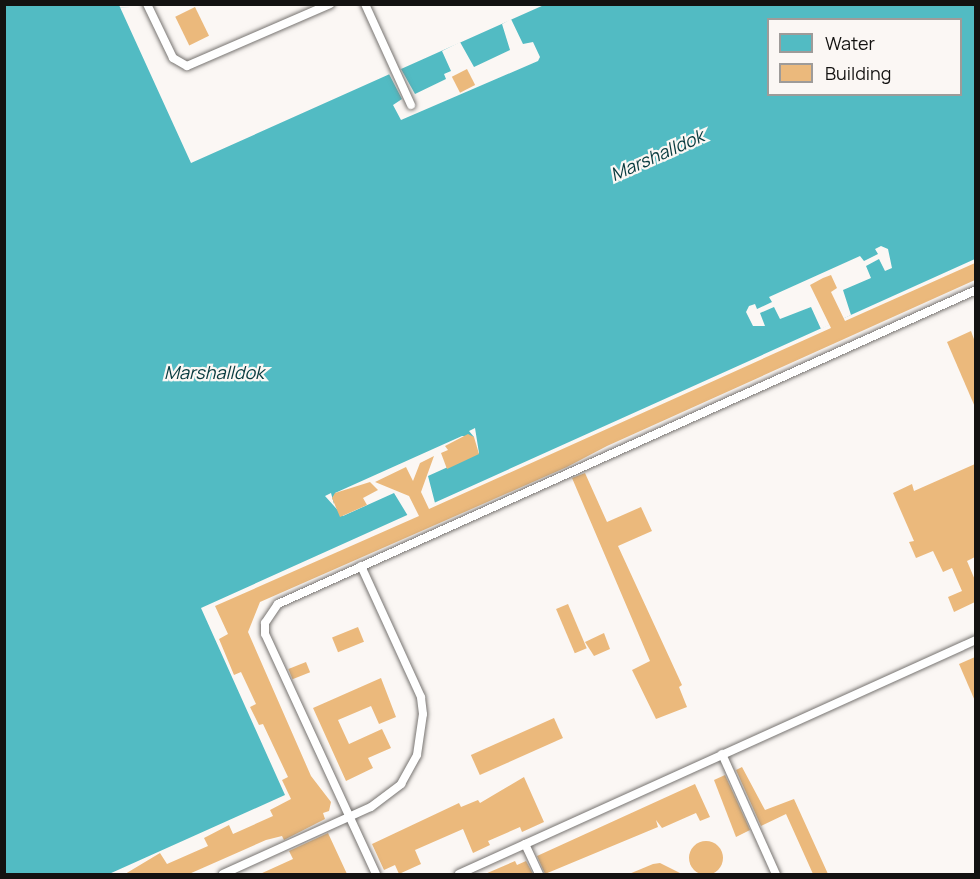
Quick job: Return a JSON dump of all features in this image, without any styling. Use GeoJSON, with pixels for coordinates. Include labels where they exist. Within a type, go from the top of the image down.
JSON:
{"type":"FeatureCollection","features":[{"type":"Feature","properties":{"kind":"lane"},"geometry":{"type":"LineString","coordinates":[[147,4],[172,58],[187,66],[330,4]]}},
{"type":"Feature","properties":{"kind":"lane"},"geometry":{"type":"LineString","coordinates":[[364,4],[411,105]]}},
{"type":"Feature","properties":{"kind":"lane"},"geometry":{"type":"LineString","coordinates":[[376,874],[265,634],[266,623],[278,604],[975,290]]}},
{"type":"Feature","properties":{"kind":"lane"},"geometry":{"type":"LineString","coordinates":[[223,874],[379,802],[401,784],[417,755],[423,714],[415,681],[361,566]]}},
{"type":"Feature","properties":{"kind":"lane"},"geometry":{"type":"LineString","coordinates":[[459,874],[975,640]]}},
{"type":"Feature","properties":{"kind":"lane"},"geometry":{"type":"LineString","coordinates":[[722,754],[776,874]]}},
{"type":"Feature","properties":{"kind":"lane"},"geometry":{"type":"LineString","coordinates":[[525,844],[538,874]]}},
{"type":"Feature","properties":{"kind":"water","name":"Marshalldok"},"geometry":{"type":"Polygon","coordinates":[[[5,5],[119,5],[191,163],[544,5],[975,5],[975,259],[201,608],[285,795],[109,874],[5,874],[5,5]]]}},
{"type":"Feature","properties":{"kind":"pier"},"geometry":{"type":"Polygon","coordinates":[[[511,19],[523,44],[533,42],[540,57],[538,61],[401,120],[393,105],[402,99],[389,74],[401,69],[415,94],[446,79],[444,74],[451,71],[442,51],[460,42],[474,67],[510,50],[502,24],[511,19]]]}},
{"type":"Feature","properties":{"kind":"pier"},"geometry":{"type":"Polygon","coordinates":[[[881,246],[888,249],[892,268],[885,271],[879,259],[866,266],[871,278],[843,290],[851,315],[821,329],[811,307],[780,319],[774,307],[760,313],[765,326],[753,326],[746,312],[749,306],[755,304],[757,309],[772,302],[769,297],[860,256],[864,261],[878,254],[875,249],[881,246]]]}},
{"type":"Feature","properties":{"kind":"pier"},"geometry":{"type":"Polygon","coordinates":[[[475,428],[479,453],[428,476],[435,503],[408,516],[394,493],[343,516],[325,496],[331,493],[334,504],[335,493],[462,436],[474,437],[469,431],[475,428]]]}},
{"type":"Feature","properties":{"kind":"building"},"geometry":{"type":"Polygon","coordinates":[[[195,7],[209,36],[189,45],[175,17],[195,7]]]}},
{"type":"Feature","properties":{"kind":"building"},"geometry":{"type":"Polygon","coordinates":[[[467,69],[475,85],[460,93],[452,77],[467,69]]]}},
{"type":"Feature","properties":{"kind":"building"},"geometry":{"type":"Polygon","coordinates":[[[975,263],[975,280],[607,446],[567,467],[260,602],[248,632],[311,776],[331,802],[329,811],[323,813],[325,819],[284,840],[282,836],[266,840],[189,874],[125,874],[160,853],[167,864],[208,846],[204,838],[229,825],[233,834],[273,816],[270,810],[291,799],[282,780],[288,777],[263,724],[259,725],[250,707],[256,704],[241,672],[234,675],[219,639],[228,634],[215,606],[419,516],[409,496],[375,482],[406,467],[413,481],[420,463],[434,456],[421,492],[429,509],[831,328],[810,285],[823,278],[831,275],[837,288],[831,292],[845,321],[975,263]]]}},
{"type":"Feature","properties":{"kind":"building"},"geometry":{"type":"Polygon","coordinates":[[[971,331],[975,342],[975,407],[947,342],[971,331]]]}},
{"type":"Feature","properties":{"kind":"building"},"geometry":{"type":"Polygon","coordinates":[[[468,434],[474,437],[479,454],[447,469],[441,453],[448,450],[445,446],[468,434]]]}},
{"type":"Feature","properties":{"kind":"building"},"geometry":{"type":"Polygon","coordinates":[[[975,464],[975,557],[967,561],[975,580],[975,602],[954,612],[948,597],[962,591],[952,568],[943,572],[933,551],[916,558],[909,542],[914,541],[893,493],[912,484],[914,491],[975,464]]]}},
{"type":"Feature","properties":{"kind":"building"},"geometry":{"type":"Polygon","coordinates":[[[585,473],[607,522],[641,507],[652,531],[618,546],[682,685],[679,687],[687,707],[656,719],[632,670],[650,661],[572,478],[585,473]]]}},
{"type":"Feature","properties":{"kind":"building"},"geometry":{"type":"Polygon","coordinates":[[[370,482],[378,490],[363,498],[367,505],[340,517],[332,498],[335,493],[370,482]]]}},
{"type":"Feature","properties":{"kind":"building"},"geometry":{"type":"Polygon","coordinates":[[[568,604],[587,648],[575,653],[556,609],[568,604]]]}},
{"type":"Feature","properties":{"kind":"building"},"geometry":{"type":"Polygon","coordinates":[[[358,627],[364,642],[338,652],[332,637],[358,627]]]}},
{"type":"Feature","properties":{"kind":"building"},"geometry":{"type":"Polygon","coordinates":[[[604,633],[610,649],[594,656],[585,642],[604,633]]]}},
{"type":"Feature","properties":{"kind":"building"},"geometry":{"type":"Polygon","coordinates":[[[975,657],[975,701],[959,664],[975,657]]]}},
{"type":"Feature","properties":{"kind":"building"},"geometry":{"type":"Polygon","coordinates":[[[306,662],[310,672],[293,679],[288,669],[306,662]]]}},
{"type":"Feature","properties":{"kind":"building"},"geometry":{"type":"Polygon","coordinates":[[[381,678],[396,717],[379,724],[371,706],[338,720],[349,744],[382,729],[391,748],[368,758],[373,768],[346,781],[313,708],[381,678]]]}},
{"type":"Feature","properties":{"kind":"building"},"geometry":{"type":"Polygon","coordinates":[[[554,718],[563,738],[480,775],[471,755],[554,718]]]}},
{"type":"Feature","properties":{"kind":"building"},"geometry":{"type":"Polygon","coordinates":[[[742,767],[765,810],[794,799],[828,874],[813,874],[786,814],[761,826],[736,770],[742,767]]]}},
{"type":"Feature","properties":{"kind":"building"},"geometry":{"type":"Polygon","coordinates":[[[725,775],[750,830],[736,837],[714,780],[725,775]]]}},
{"type":"Feature","properties":{"kind":"building"},"geometry":{"type":"Polygon","coordinates":[[[524,777],[544,822],[522,832],[520,827],[488,841],[490,845],[473,853],[463,829],[415,850],[421,864],[399,874],[395,865],[384,870],[372,844],[459,803],[461,807],[478,800],[480,803],[524,777]]]}},
{"type":"Feature","properties":{"kind":"building"},"geometry":{"type":"Polygon","coordinates":[[[695,784],[710,817],[700,821],[696,813],[662,828],[656,820],[658,827],[545,874],[537,856],[695,784]]]}},
{"type":"Feature","properties":{"kind":"building"},"geometry":{"type":"Polygon","coordinates":[[[328,833],[347,874],[260,874],[293,859],[289,851],[328,833]]]}},
{"type":"Feature","properties":{"kind":"building"},"geometry":{"type":"Polygon","coordinates":[[[706,841],[718,846],[723,858],[718,870],[706,875],[694,870],[689,858],[694,846],[706,841]]]}},
{"type":"Feature","properties":{"kind":"building"},"geometry":{"type":"Polygon","coordinates":[[[515,861],[517,865],[526,861],[533,874],[485,874],[515,861]]]}},
{"type":"Feature","properties":{"kind":"building"},"geometry":{"type":"Polygon","coordinates":[[[660,863],[682,874],[629,874],[653,864],[660,863]]]}}]}
